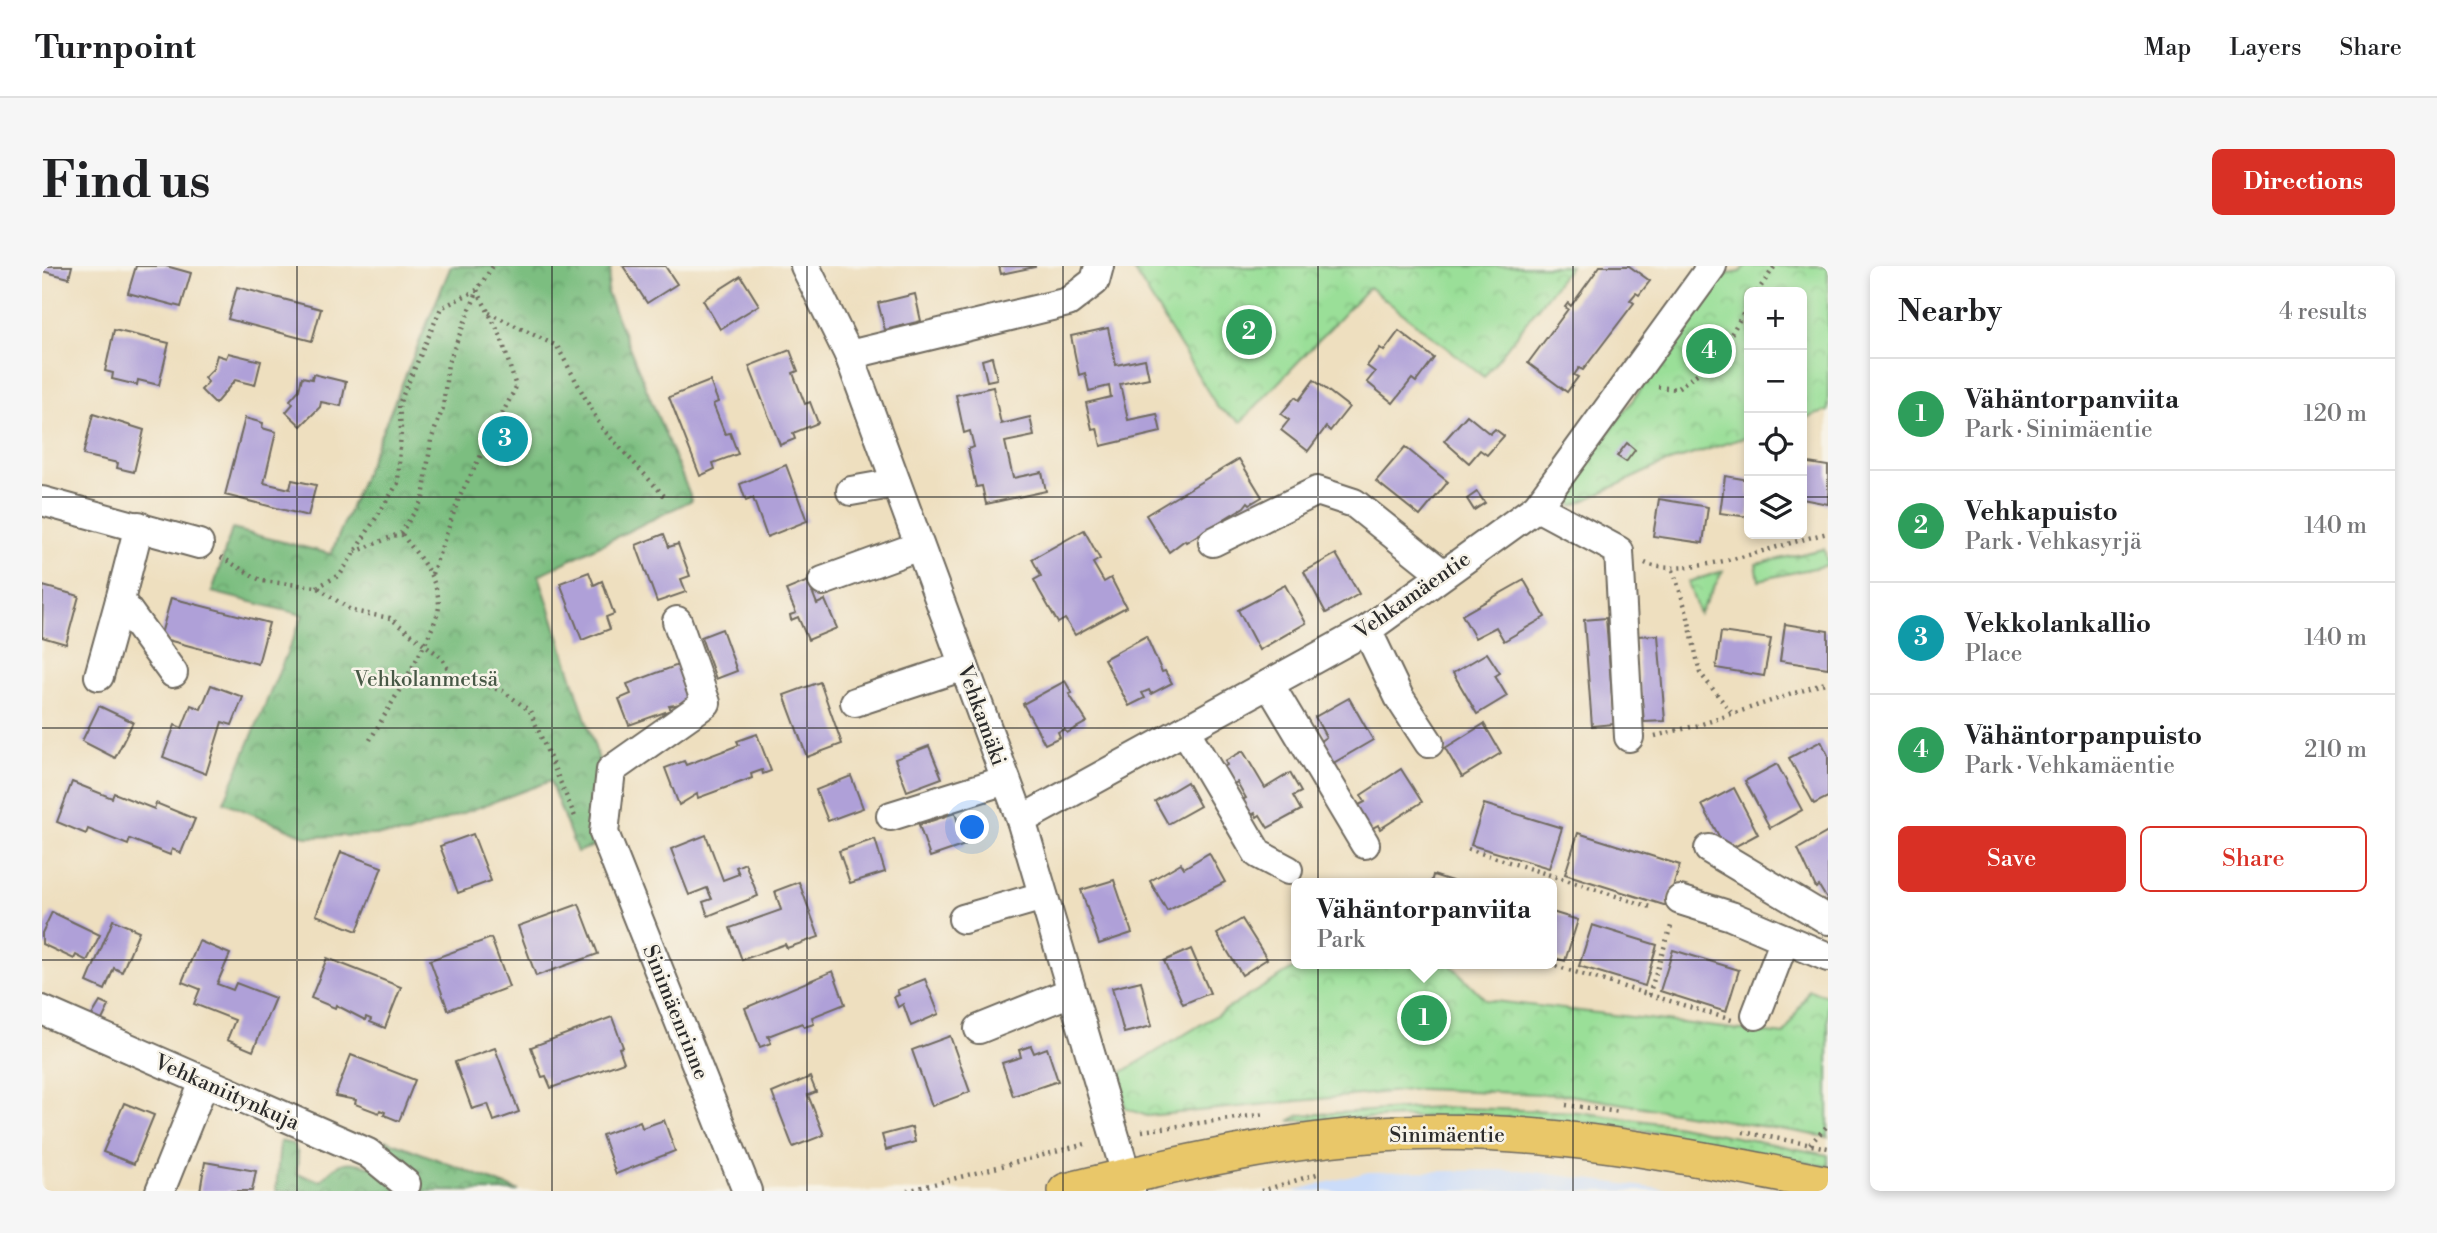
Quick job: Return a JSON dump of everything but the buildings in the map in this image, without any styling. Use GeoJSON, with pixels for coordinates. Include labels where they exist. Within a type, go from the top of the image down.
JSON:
{"type":"FeatureCollection","features":[{"type":"Feature","properties":{"kind":"main road","name":"Sinimäentie"},"geometry":{"type":"LineString","coordinates":[[1066,1191],[1128,1184],[1345,1137],[1479,1133],[1672,1153],[1828,1184]]}},
{"type":"Feature","properties":{"kind":"street","name":"Vehkamäki"},"geometry":{"type":"LineString","coordinates":[[805,266],[849,355],[1021,820],[1128,1184]]}},
{"type":"Feature","properties":{"kind":"street"},"geometry":{"type":"LineString","coordinates":[[849,355],[1068,302],[1095,281],[1098,266]]}},
{"type":"Feature","properties":{"kind":"street","name":"Vehkamäentie"},"geometry":{"type":"LineString","coordinates":[[1021,820],[1367,630],[1537,507],[1712,266]]}},
{"type":"Feature","properties":{"kind":"street"},"geometry":{"type":"LineString","coordinates":[[851,491],[896,483]]}},
{"type":"Feature","properties":{"kind":"street"},"geometry":{"type":"LineString","coordinates":[[1213,542],[1317,491],[1354,503],[1443,574]]}},
{"type":"Feature","properties":{"kind":"street"},"geometry":{"type":"LineString","coordinates":[[42,501],[200,544]]}},
{"type":"Feature","properties":{"kind":"street"},"geometry":{"type":"LineString","coordinates":[[1537,507],[1619,551],[1629,737]]}},
{"type":"Feature","properties":{"kind":"street"},"geometry":{"type":"LineString","coordinates":[[99,676],[139,526]]}},
{"type":"Feature","properties":{"kind":"street"},"geometry":{"type":"LineString","coordinates":[[823,581],[919,546]]}},
{"type":"Feature","properties":{"kind":"street"},"geometry":{"type":"LineString","coordinates":[[120,600],[173,673]]}},
{"type":"Feature","properties":{"kind":"street"},"geometry":{"type":"LineString","coordinates":[[605,836],[611,770],[706,703],[677,621]]}},
{"type":"Feature","properties":{"kind":"street"},"geometry":{"type":"LineString","coordinates":[[1367,630],[1399,697],[1429,743]]}},
{"type":"Feature","properties":{"kind":"street"},"geometry":{"type":"LineString","coordinates":[[855,702],[964,666]]}},
{"type":"Feature","properties":{"kind":"street"},"geometry":{"type":"LineString","coordinates":[[1269,684],[1366,844]]}},
{"type":"Feature","properties":{"kind":"street"},"geometry":{"type":"LineString","coordinates":[[1185,730],[1258,854],[1288,870]]}},
{"type":"Feature","properties":{"kind":"street"},"geometry":{"type":"LineString","coordinates":[[891,816],[1006,780]]}},
{"type":"Feature","properties":{"kind":"street","name":"Sinimäenrinne"},"geometry":{"type":"LineString","coordinates":[[605,836],[747,1191]]}},
{"type":"Feature","properties":{"kind":"street"},"geometry":{"type":"LineString","coordinates":[[1709,849],[1828,920]]}},
{"type":"Feature","properties":{"kind":"street"},"geometry":{"type":"LineString","coordinates":[[963,919],[1043,896]]}},
{"type":"Feature","properties":{"kind":"street"},"geometry":{"type":"LineString","coordinates":[[1677,907],[1731,916],[1828,957]]}},
{"type":"Feature","properties":{"kind":"street"},"geometry":{"type":"LineString","coordinates":[[1756,1015],[1785,939]]}},
{"type":"Feature","properties":{"kind":"street"},"geometry":{"type":"LineString","coordinates":[[979,1029],[1072,992]]}},
{"type":"Feature","properties":{"kind":"street","name":"Vehkaniitynkuja"},"geometry":{"type":"LineString","coordinates":[[42,1010],[368,1153],[406,1184]]}},
{"type":"Feature","properties":{"kind":"street"},"geometry":{"type":"LineString","coordinates":[[160,1191],[204,1082]]}},
{"type":"Feature","properties":{"kind":"path"},"geometry":{"type":"LineString","coordinates":[[354,552],[401,533],[423,499],[431,440],[443,408],[448,363],[477,290],[492,266]]}},
{"type":"Feature","properties":{"kind":"path"},"geometry":{"type":"LineString","coordinates":[[1760,287],[1775,266]]}},
{"type":"Feature","properties":{"kind":"path"},"geometry":{"type":"LineString","coordinates":[[432,574],[459,498],[516,387],[501,337],[477,290]]}},
{"type":"Feature","properties":{"kind":"path"},"geometry":{"type":"LineString","coordinates":[[317,587],[340,575],[398,483],[401,429],[399,404],[441,308],[477,290]]}},
{"type":"Feature","properties":{"kind":"path"},"geometry":{"type":"LineString","coordinates":[[1628,384],[1676,388],[1715,360],[1744,312]]}},
{"type":"Feature","properties":{"kind":"path"},"geometry":{"type":"LineString","coordinates":[[489,313],[557,346],[601,427],[667,499]]}},
{"type":"Feature","properties":{"kind":"path"},"geometry":{"type":"LineString","coordinates":[[370,740],[423,646],[440,607],[432,574],[401,533]]}},
{"type":"Feature","properties":{"kind":"path"},"geometry":{"type":"LineString","coordinates":[[1619,551],[1654,567],[1685,570],[1828,533]]}},
{"type":"Feature","properties":{"kind":"path"},"geometry":{"type":"LineString","coordinates":[[200,544],[262,581],[317,587],[352,611],[390,618],[423,646],[441,657],[452,676],[503,691],[530,711],[586,844],[605,836]]}},
{"type":"Feature","properties":{"kind":"path"},"geometry":{"type":"LineString","coordinates":[[1673,570],[1687,612],[1700,673],[1732,713]]}},
{"type":"Feature","properties":{"kind":"path"},"geometry":{"type":"LineString","coordinates":[[1629,737],[1668,733],[1828,682]]}},
{"type":"Feature","properties":{"kind":"path"},"geometry":{"type":"LineString","coordinates":[[1468,849],[1677,907],[1649,995]]}},
{"type":"Feature","properties":{"kind":"path"},"geometry":{"type":"LineString","coordinates":[[1557,966],[1730,1020],[1741,1021],[1756,1015]]}},
{"type":"Feature","properties":{"kind":"path"},"geometry":{"type":"LineString","coordinates":[[1809,1144],[1828,1125]]}},
{"type":"Feature","properties":{"kind":"path"},"geometry":{"type":"LineString","coordinates":[[1261,1191],[1325,1171]]}},
{"type":"Feature","properties":{"kind":"shaded area"},"geometry":{"type":"Polygon","coordinates":[[[1520,1170],[1675,1191],[1292,1191],[1368,1172],[1520,1170]]]}},
{"type":"Feature","properties":{"kind":"green space","name":"Vehkolanmetsä"},"geometry":{"type":"Polygon","coordinates":[[[451,266],[611,266],[607,293],[692,500],[539,575],[601,766],[592,797],[605,842],[577,852],[550,781],[407,834],[307,837],[224,802],[303,615],[212,592],[232,529],[331,554],[451,266]]]}},
{"type":"Feature","properties":{"kind":"green space"},"geometry":{"type":"Polygon","coordinates":[[[1570,266],[1484,377],[1369,287],[1241,422],[1218,408],[1132,267],[1570,266]]]}},
{"type":"Feature","properties":{"kind":"green space"},"geometry":{"type":"Polygon","coordinates":[[[1745,266],[1828,266],[1828,411],[1807,417],[1807,287],[1744,287],[1744,438],[1660,465],[1573,506],[1565,493],[1724,275],[1740,272],[1745,266]]]}},
{"type":"Feature","properties":{"kind":"green space"},"geometry":{"type":"Polygon","coordinates":[[[1824,549],[1828,565],[1759,580],[1756,564],[1824,549]]]}},
{"type":"Feature","properties":{"kind":"green space"},"geometry":{"type":"Polygon","coordinates":[[[1723,571],[1699,614],[1688,582],[1723,571]]]}},
{"type":"Feature","properties":{"kind":"green space"},"geometry":{"type":"Polygon","coordinates":[[[1293,969],[1455,969],[1486,1000],[1784,1035],[1809,990],[1828,996],[1828,1137],[1568,1095],[1419,1089],[1147,1116],[1125,1108],[1121,1073],[1293,969]]]}},
{"type":"Feature","properties":{"kind":"green space"},"geometry":{"type":"Polygon","coordinates":[[[1437,1107],[1578,1112],[1674,1125],[1828,1155],[1828,1167],[1671,1136],[1577,1122],[1469,1117],[1289,1121],[1300,1115],[1437,1107]]]}},
{"type":"Feature","properties":{"kind":"green space"},"geometry":{"type":"Polygon","coordinates":[[[387,1140],[519,1191],[276,1191],[280,1141],[293,1144],[298,1154],[297,1174],[321,1181],[338,1165],[344,1163],[372,1167],[387,1140]]]}},
{"type":"Feature","properties":{"kind":"place","name":"Vehkapuisto"},"geometry":{"type":"Point","coordinates":[1249,332]}},
{"type":"Feature","properties":{"kind":"place","name":"Vähäntorpanpuisto"},"geometry":{"type":"Point","coordinates":[1709,351]}},
{"type":"Feature","properties":{"kind":"place","name":"Vekkolankallio"},"geometry":{"type":"Point","coordinates":[505,439]}},
{"type":"Feature","properties":{"kind":"place","name":"Vähäntorpanviita"},"geometry":{"type":"Point","coordinates":[1424,1018]}}]}
